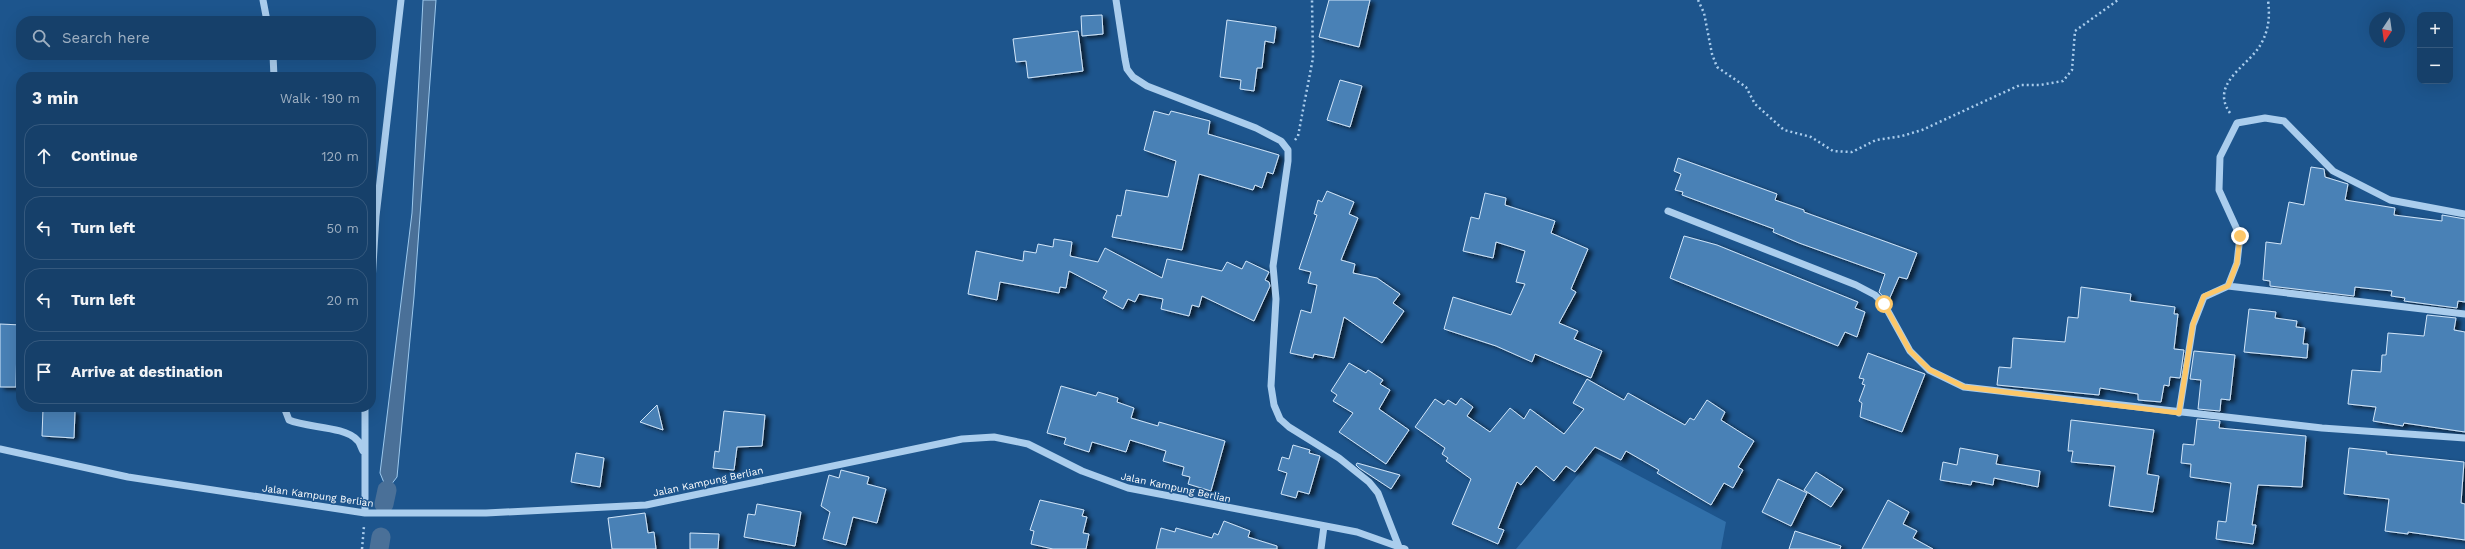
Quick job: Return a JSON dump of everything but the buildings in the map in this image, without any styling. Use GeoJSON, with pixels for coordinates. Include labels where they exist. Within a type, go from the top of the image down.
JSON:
{"type":"FeatureCollection","features":[{"type":"Feature","properties":{"kind":"street"},"geometry":{"type":"LineString","coordinates":[[263,0],[266,16]]}},
{"type":"Feature","properties":{"kind":"street"},"geometry":{"type":"LineString","coordinates":[[376,216],[401,0]]}},
{"type":"Feature","properties":{"kind":"street"},"geometry":{"type":"LineString","coordinates":[[1116,0],[1127,69],[1133,77],[1147,86],[1190,104],[1256,128],[1282,141],[1288,150],[1288,161],[1273,266],[1276,299],[1271,386],[1274,405],[1280,419],[1289,427],[1339,458],[1369,482],[1378,493],[1402,548]]}},
{"type":"Feature","properties":{"kind":"street"},"geometry":{"type":"LineString","coordinates":[[273,60],[274,72]]}},
{"type":"Feature","properties":{"kind":"street"},"geometry":{"type":"LineString","coordinates":[[2228,286],[2237,263],[2240,236],[2219,190],[2220,157],[2237,123],[2265,118],[2284,121],[2333,171],[2390,200],[2465,214]]}},
{"type":"Feature","properties":{"kind":"street"},"geometry":{"type":"LineString","coordinates":[[1668,210],[1856,285],[1875,295],[1884,304],[1910,351],[1930,370],[1964,387],[2179,413],[2322,428],[2465,438]]}},
{"type":"Feature","properties":{"kind":"street"},"geometry":{"type":"LineString","coordinates":[[2179,413],[2193,324],[2204,296],[2228,286],[2465,314]]}},
{"type":"Feature","properties":{"kind":"street"},"geometry":{"type":"LineString","coordinates":[[286,412],[289,420],[294,422],[343,432],[358,440],[364,455]]}},
{"type":"Feature","properties":{"kind":"street"},"geometry":{"type":"LineString","coordinates":[[365,412],[365,513]]}},
{"type":"Feature","properties":{"kind":"street","name":"Jalan Kampung Berlian"},"geometry":{"type":"LineString","coordinates":[[0,449],[128,477],[365,513],[486,513],[646,505],[954,441],[994,438],[1028,444],[1082,471],[1128,488],[1357,532],[1402,548]]}},
{"type":"Feature","properties":{"kind":"street"},"geometry":{"type":"LineString","coordinates":[[1321,549],[1324,526]]}},
{"type":"Feature","properties":{"kind":"path"},"geometry":{"type":"LineString","coordinates":[[1288,150],[1298,136],[1313,58],[1312,0]]}},
{"type":"Feature","properties":{"kind":"path"},"geometry":{"type":"LineString","coordinates":[[1698,0],[1704,13],[1712,54],[1718,67],[1746,87],[1756,104],[1771,120],[1784,130],[1811,137],[1833,151],[1852,152],[1876,140],[1902,136],[1922,130],[2020,85],[2040,85],[2064,81],[2072,70],[2075,31],[2118,0]]}},
{"type":"Feature","properties":{"kind":"path"},"geometry":{"type":"LineString","coordinates":[[2237,123],[2225,106],[2224,91],[2232,76],[2260,45],[2270,20],[2268,0]]}},
{"type":"Feature","properties":{"kind":"path"},"geometry":{"type":"LineString","coordinates":[[362,549],[365,513]]}},
{"type":"Feature","properties":{"kind":"shaded area"},"geometry":{"type":"Polygon","coordinates":[[[423,0],[436,0],[414,297],[397,477],[387,490],[380,473],[412,213],[423,0]]]}},
{"type":"Feature","properties":{"kind":"shaded area"},"geometry":{"type":"Polygon","coordinates":[[[1596,453],[1726,522],[1721,549],[1516,549],[1596,453]]]}},
{"type":"Feature","properties":{"kind":"waterway"},"geometry":{"type":"LineString","coordinates":[[384,504],[387,490]]}},
{"type":"Feature","properties":{"kind":"waterway"},"geometry":{"type":"LineString","coordinates":[[379,549],[381,537]]}},
{"type":"Feature","properties":{"kind":"route"},"geometry":{"type":"LineString","coordinates":[[1884,304],[1910,351],[1930,370],[1964,387],[2179,413],[2193,324],[2204,296],[2228,286],[2237,263],[2240,236]]}}]}
